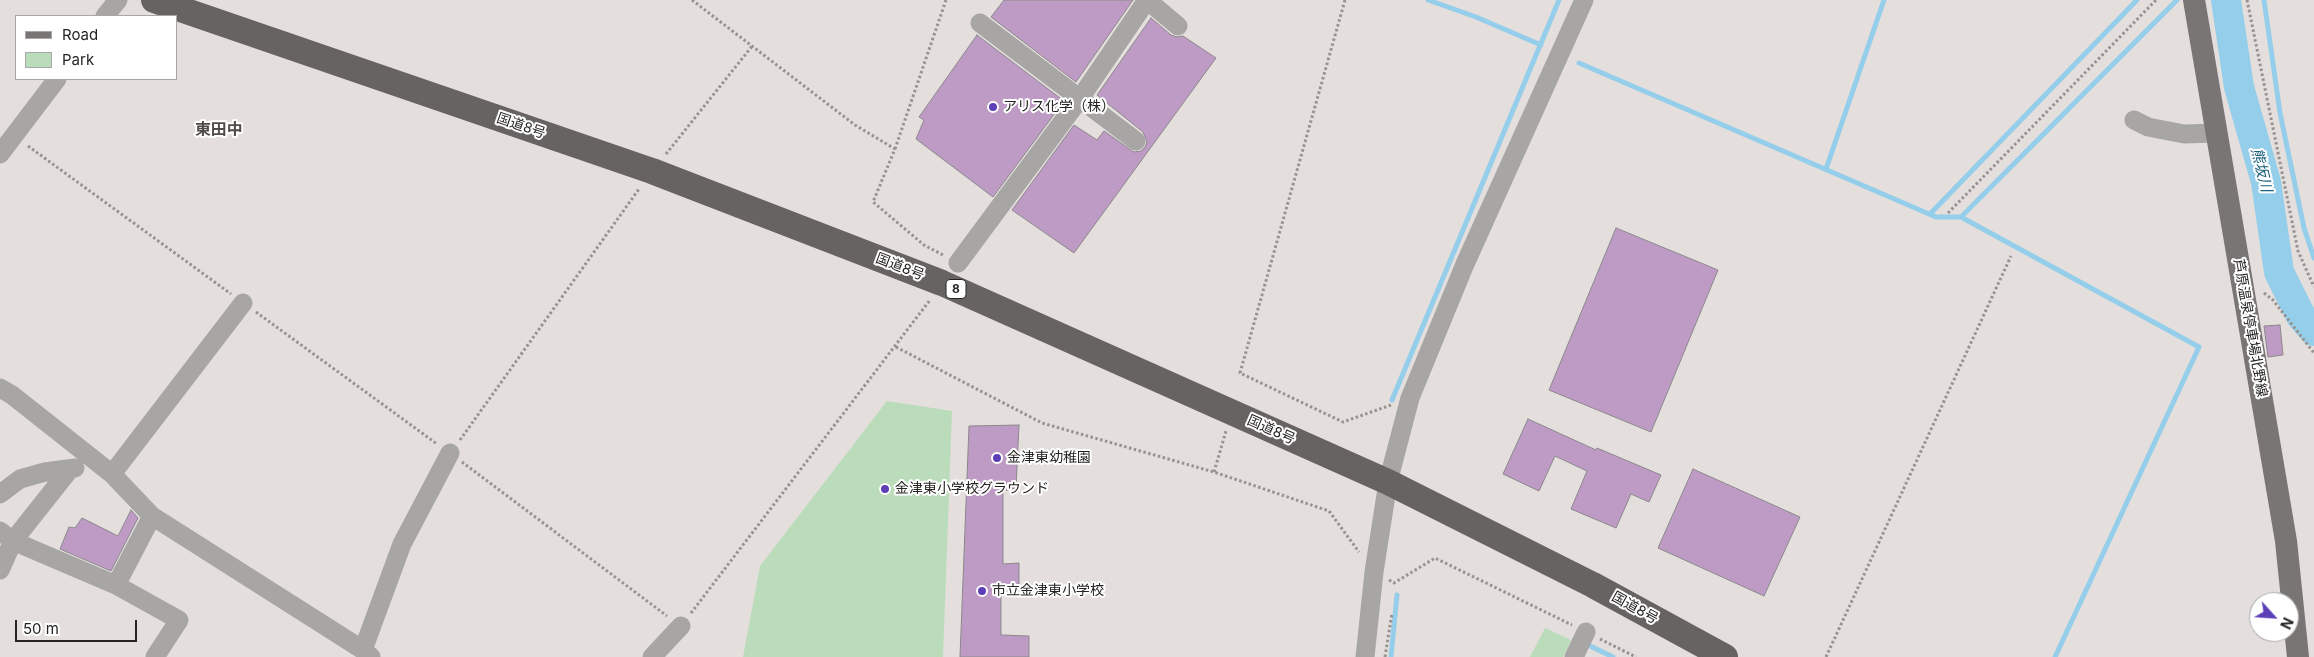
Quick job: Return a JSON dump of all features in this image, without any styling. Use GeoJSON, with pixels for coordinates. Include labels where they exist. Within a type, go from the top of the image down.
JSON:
{"type":"FeatureCollection","features":[{"type":"Feature","properties":{"kind":"highway","name":"国道8号"},"geometry":{"type":"LineString","coordinates":[[154,0],[652,171],[942,284],[1388,482],[1593,585],[1724,657]]}},
{"type":"Feature","properties":{"kind":"main road","name":"芦原温泉停車場北野線"},"geometry":{"type":"LineString","coordinates":[[2194,0],[2286,541],[2298,657]]}},
{"type":"Feature","properties":{"kind":"street"},"geometry":{"type":"LineString","coordinates":[[107,15],[118,0]]}},
{"type":"Feature","properties":{"kind":"street"},"geometry":{"type":"LineString","coordinates":[[958,263],[1081,98],[1147,0],[1178,26]]}},
{"type":"Feature","properties":{"kind":"street"},"geometry":{"type":"LineString","coordinates":[[1365,657],[1374,572],[1388,482],[1410,398],[1465,264],[1584,0]]}},
{"type":"Feature","properties":{"kind":"street"},"geometry":{"type":"LineString","coordinates":[[980,22],[1136,141]]}},
{"type":"Feature","properties":{"kind":"street"},"geometry":{"type":"LineString","coordinates":[[0,154],[56,80]]}},
{"type":"Feature","properties":{"kind":"street"},"geometry":{"type":"LineString","coordinates":[[2134,120],[2148,127],[2184,134],[2217,133]]}},
{"type":"Feature","properties":{"kind":"street"},"geometry":{"type":"LineString","coordinates":[[106,469],[244,303]]}},
{"type":"Feature","properties":{"kind":"street"},"geometry":{"type":"LineString","coordinates":[[0,388],[106,469],[152,516],[367,653],[402,544],[450,453]]}},
{"type":"Feature","properties":{"kind":"street"},"geometry":{"type":"LineString","coordinates":[[0,494],[20,479],[70,469],[106,469]]}},
{"type":"Feature","properties":{"kind":"street"},"geometry":{"type":"LineString","coordinates":[[0,570],[7,536],[70,469]]}},
{"type":"Feature","properties":{"kind":"street"},"geometry":{"type":"LineString","coordinates":[[116,585],[152,516]]}},
{"type":"Feature","properties":{"kind":"street"},"geometry":{"type":"LineString","coordinates":[[7,536],[116,585],[179,620],[155,657]]}},
{"type":"Feature","properties":{"kind":"street"},"geometry":{"type":"LineString","coordinates":[[652,657],[681,626]]}},
{"type":"Feature","properties":{"kind":"street"},"geometry":{"type":"LineString","coordinates":[[1574,657],[1586,632]]}},
{"type":"Feature","properties":{"kind":"path"},"geometry":{"type":"LineString","coordinates":[[692,0],[855,125],[894,149]]}},
{"type":"Feature","properties":{"kind":"path"},"geometry":{"type":"LineString","coordinates":[[946,0],[894,149],[873,202],[924,245],[958,263]]}},
{"type":"Feature","properties":{"kind":"path"},"geometry":{"type":"LineString","coordinates":[[1345,0],[1240,373],[1343,422],[1410,398]]}},
{"type":"Feature","properties":{"kind":"path"},"geometry":{"type":"LineString","coordinates":[[1948,213],[2156,0]]}},
{"type":"Feature","properties":{"kind":"path"},"geometry":{"type":"LineString","coordinates":[[2247,0],[2298,251],[2314,287]]}},
{"type":"Feature","properties":{"kind":"path"},"geometry":{"type":"LineString","coordinates":[[753,45],[652,171],[450,453],[681,626],[896,347],[942,284]]}},
{"type":"Feature","properties":{"kind":"path"},"geometry":{"type":"LineString","coordinates":[[1826,657],[2011,256]]}},
{"type":"Feature","properties":{"kind":"path"},"geometry":{"type":"LineString","coordinates":[[2243,285],[2258,288],[2273,300],[2314,354]]}},
{"type":"Feature","properties":{"kind":"path"},"geometry":{"type":"LineString","coordinates":[[896,347],[1042,423],[1214,472],[1329,511],[1374,572],[1394,583],[1435,558],[1636,657]]}},
{"type":"Feature","properties":{"kind":"path"},"geometry":{"type":"LineString","coordinates":[[1214,472],[1231,412]]}},
{"type":"Feature","properties":{"kind":"path"},"geometry":{"type":"LineString","coordinates":[[1385,657],[1392,613]]}},
{"type":"Feature","properties":{"kind":"green space","name":"金津東小学校グラウンド"},"geometry":{"type":"Polygon","coordinates":[[[887,401],[952,411],[943,657],[743,657],[760,566],[887,401]]]}},
{"type":"Feature","properties":{"kind":"green space"},"geometry":{"type":"Polygon","coordinates":[[[1545,628],[1571,640],[1563,657],[1530,657],[1545,628]]]}},
{"type":"Feature","properties":{"kind":"building"},"geometry":{"type":"Polygon","coordinates":[[[1004,0],[1133,0],[1076,82],[991,17],[1004,0]]]}},
{"type":"Feature","properties":{"kind":"building"},"geometry":{"type":"Polygon","coordinates":[[[1151,18],[1171,35],[1183,36],[1216,58],[1074,253],[1012,210],[1074,125],[1097,140],[1104,131],[1134,152],[1141,151],[1145,147],[1147,142],[1143,132],[1097,95],[1151,18]]]}},
{"type":"Feature","properties":{"kind":"building","name":"アリス化学（株）"},"geometry":{"type":"Polygon","coordinates":[[[977,35],[1064,101],[993,197],[916,139],[924,120],[919,117],[977,35]]]}},
{"type":"Feature","properties":{"kind":"building"},"geometry":{"type":"Polygon","coordinates":[[[1616,228],[1718,270],[1651,432],[1549,390],[1616,228]]]}},
{"type":"Feature","properties":{"kind":"building"},"geometry":{"type":"Polygon","coordinates":[[[2280,325],[2283,355],[2268,357],[2264,326],[2280,325]]]}},
{"type":"Feature","properties":{"kind":"building"},"geometry":{"type":"Polygon","coordinates":[[[1528,419],[1596,450],[1597,448],[1661,475],[1649,502],[1631,494],[1616,528],[1571,509],[1587,471],[1555,456],[1539,491],[1503,474],[1528,419]]]}},
{"type":"Feature","properties":{"kind":"building"},"geometry":{"type":"Polygon","coordinates":[[[1019,425],[1016,488],[1003,491],[1003,564],[1019,563],[1019,585],[1001,585],[1001,635],[1029,636],[1029,657],[960,657],[969,426],[1019,425]]]}},
{"type":"Feature","properties":{"kind":"building"},"geometry":{"type":"Polygon","coordinates":[[[1693,469],[1800,517],[1764,596],[1658,548],[1693,469]]]}},
{"type":"Feature","properties":{"kind":"building"},"geometry":{"type":"Polygon","coordinates":[[[131,510],[138,518],[111,571],[60,549],[69,527],[75,528],[82,518],[118,536],[131,510]]]}},
{"type":"Feature","properties":{"kind":"waterway"},"geometry":{"type":"LineString","coordinates":[[1428,0],[1476,17],[1541,45]]}},
{"type":"Feature","properties":{"kind":"waterway"},"geometry":{"type":"LineString","coordinates":[[1392,400],[1559,0]]}},
{"type":"Feature","properties":{"kind":"waterway"},"geometry":{"type":"LineString","coordinates":[[1826,169],[1884,0]]}},
{"type":"Feature","properties":{"kind":"waterway"},"geometry":{"type":"LineString","coordinates":[[1930,214],[2137,0]]}},
{"type":"Feature","properties":{"kind":"waterway"},"geometry":{"type":"LineString","coordinates":[[2055,657],[2199,347],[1961,217],[2177,0]]}},
{"type":"Feature","properties":{"kind":"waterway","name":"熊坂川"},"geometry":{"type":"LineString","coordinates":[[2226,0],[2239,87],[2266,182],[2279,272],[2301,316],[2314,331]]}},
{"type":"Feature","properties":{"kind":"waterway"},"geometry":{"type":"LineString","coordinates":[[2264,0],[2280,113],[2304,228],[2314,258]]}},
{"type":"Feature","properties":{"kind":"waterway"},"geometry":{"type":"LineString","coordinates":[[1579,63],[1936,217],[1961,217]]}},
{"type":"Feature","properties":{"kind":"waterway"},"geometry":{"type":"LineString","coordinates":[[1391,657],[1397,595]]}},
{"type":"Feature","properties":{"kind":"waterway"},"geometry":{"type":"LineString","coordinates":[[1588,645],[1613,657]]}},
{"type":"Feature","properties":{"kind":"place","name":"アリス化学（株）"},"geometry":{"type":"Point","coordinates":[993,107]}},
{"type":"Feature","properties":{"kind":"place","name":"金津東幼稚園"},"geometry":{"type":"Point","coordinates":[997,458]}},
{"type":"Feature","properties":{"kind":"place","name":"金津東小学校グラウンド"},"geometry":{"type":"Point","coordinates":[885,489]}},
{"type":"Feature","properties":{"kind":"place","name":"市立金津東小学校"},"geometry":{"type":"Point","coordinates":[982,591]}},
{"type":"Feature","properties":{"kind":"district","name":"東田中"},"geometry":{"type":"Point","coordinates":[219,130]}}]}
